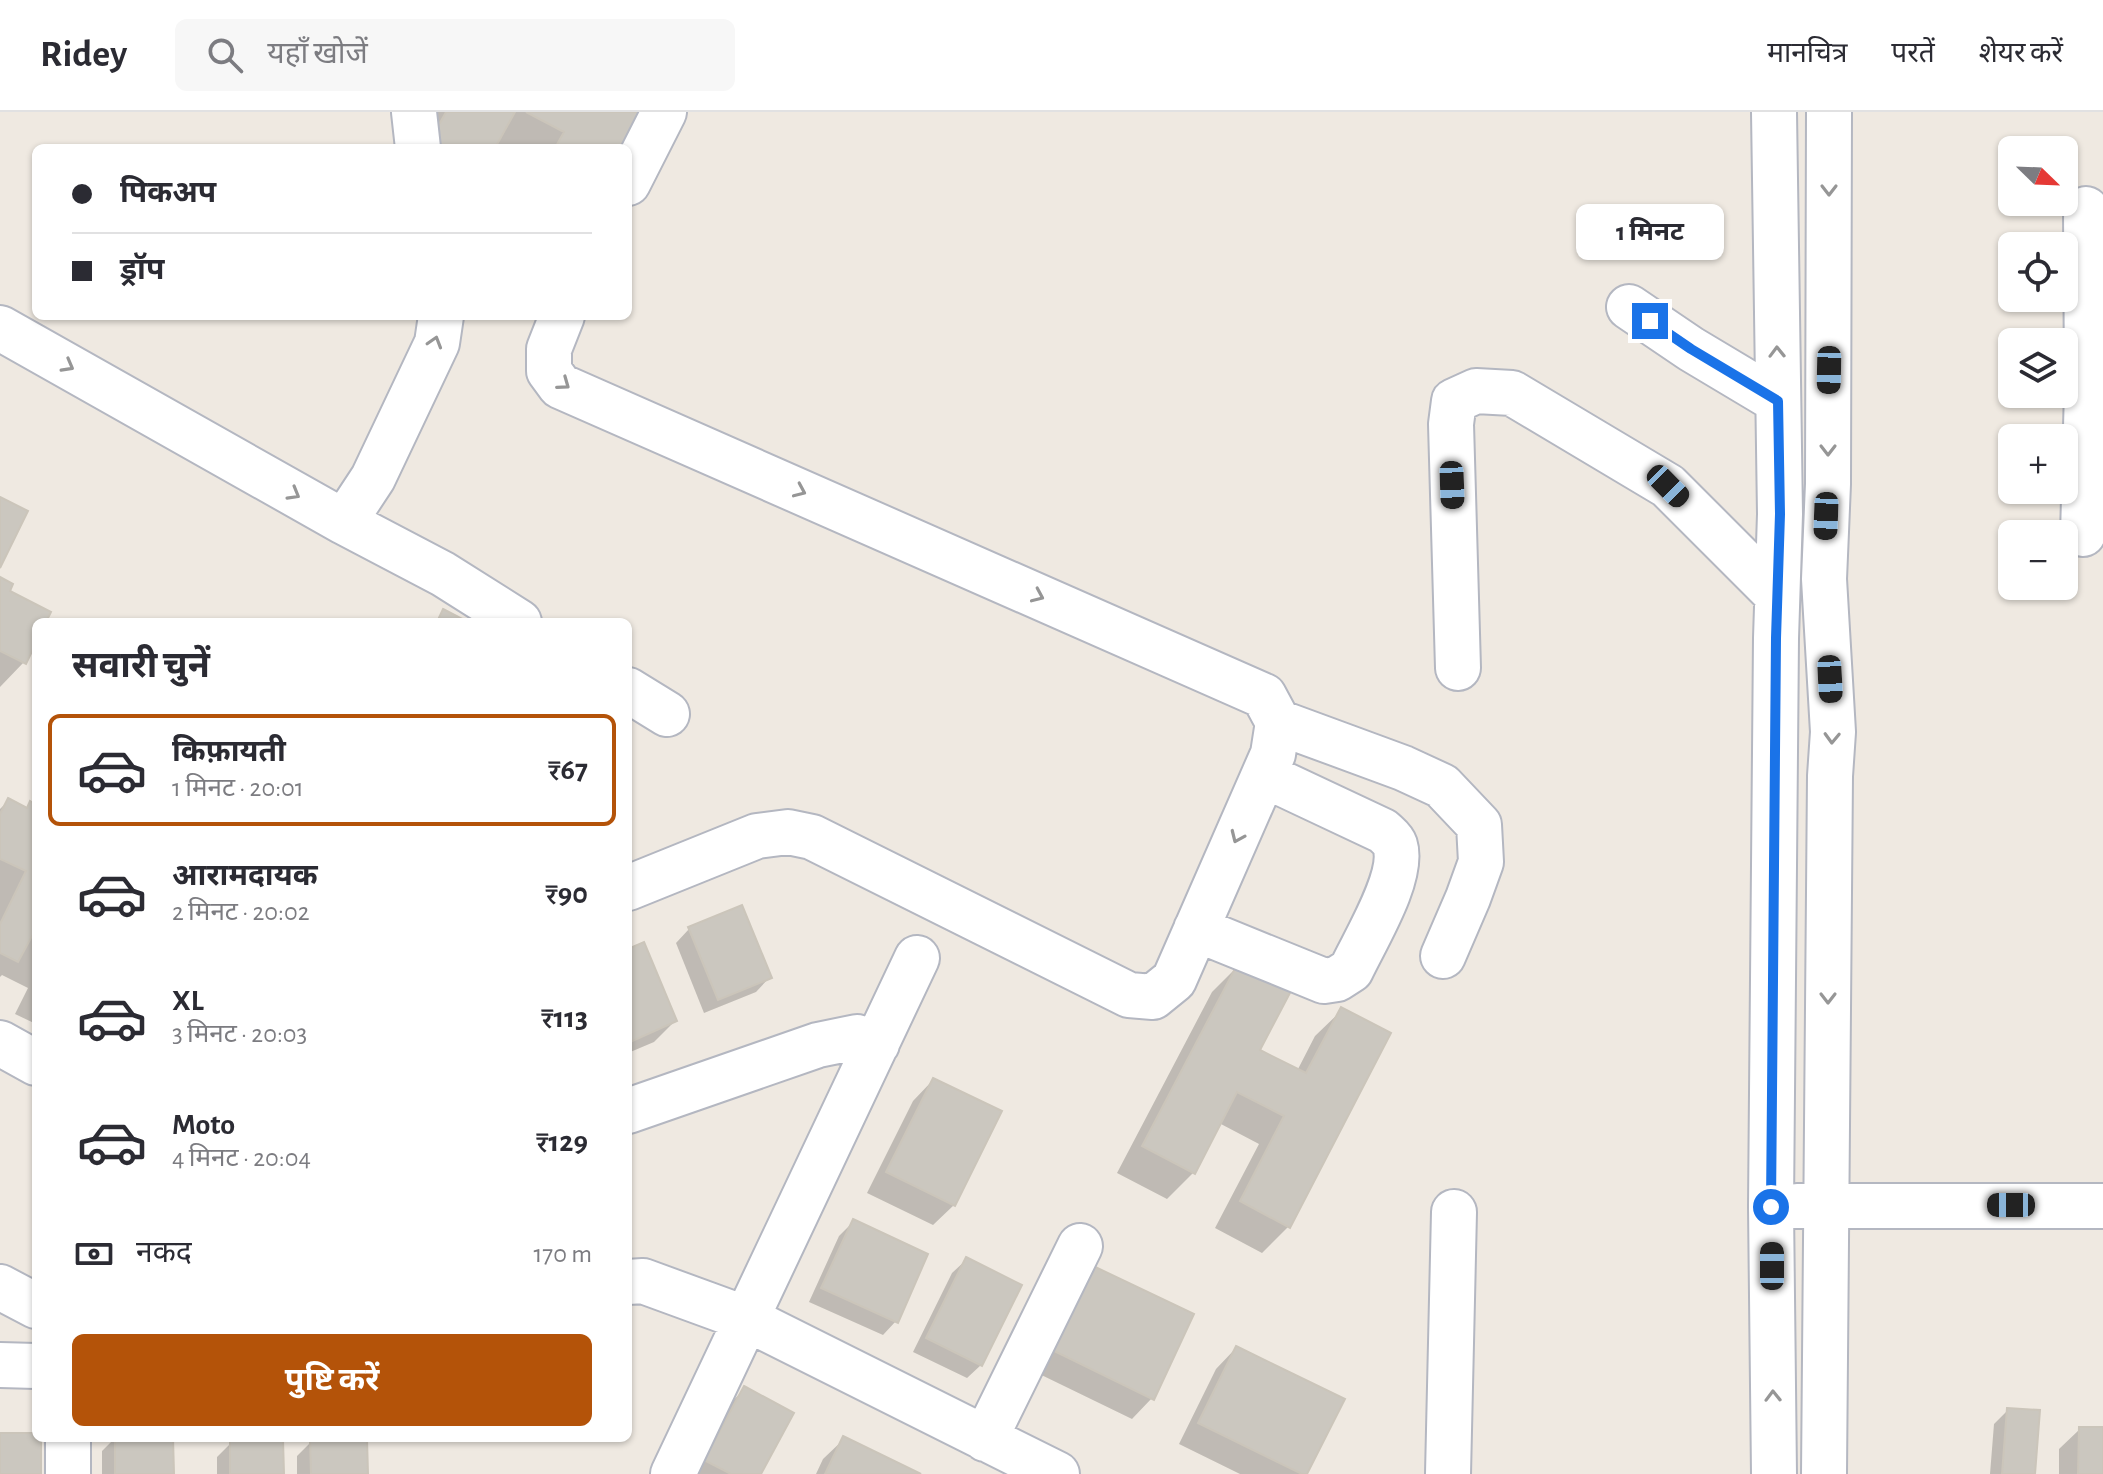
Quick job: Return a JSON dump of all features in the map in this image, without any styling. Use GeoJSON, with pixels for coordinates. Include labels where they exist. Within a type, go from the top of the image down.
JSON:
{"type":"FeatureCollection","features":[{"type":"Feature","properties":{"kind":"street"},"geometry":{"type":"LineString","coordinates":[[414,112],[418,144]]}},
{"type":"Feature","properties":{"kind":"street"},"geometry":{"type":"LineString","coordinates":[[632,175],[664,112]]}},
{"type":"Feature","properties":{"kind":"street"},"geometry":{"type":"LineString","coordinates":[[1774,112],[1780,514],[1771,1207],[1774,1474]]}},
{"type":"Feature","properties":{"kind":"street"},"geometry":{"type":"LineString","coordinates":[[1824,1474],[1830,776],[1833,732],[1824,579],[1828,469],[1829,112]]}},
{"type":"Feature","properties":{"kind":"street"},"geometry":{"type":"LineString","coordinates":[[2083,534],[2095,391],[2086,209]]}},
{"type":"Feature","properties":{"kind":"street"},"geometry":{"type":"LineString","coordinates":[[1629,307],[1691,349],[1778,401]]}},
{"type":"Feature","properties":{"kind":"street"},"geometry":{"type":"LineString","coordinates":[[344,522],[373,478],[437,343],[440,320]]}},
{"type":"Feature","properties":{"kind":"street"},"geometry":{"type":"LineString","coordinates":[[560,320],[549,349],[549,371],[560,386],[1264,696],[1278,722],[1273,754],[1174,980],[1153,997],[1129,995],[812,837],[788,832],[757,836],[632,886]]}},
{"type":"Feature","properties":{"kind":"street"},"geometry":{"type":"LineString","coordinates":[[0,328],[344,522],[443,574],[513,618]]}},
{"type":"Feature","properties":{"kind":"street"},"geometry":{"type":"LineString","coordinates":[[1458,668],[1451,424],[1454,401],[1476,391],[1512,393],[1668,486],[1777,595]]}},
{"type":"Feature","properties":{"kind":"street"},"geometry":{"type":"LineString","coordinates":[[632,692],[667,714]]}},
{"type":"Feature","properties":{"kind":"street"},"geometry":{"type":"LineString","coordinates":[[1278,722],[1403,768],[1442,786],[1479,825],[1481,862],[1443,956]]}},
{"type":"Feature","properties":{"kind":"street"},"geometry":{"type":"LineString","coordinates":[[1196,929],[1324,981],[1337,979],[1351,970],[1393,881],[1397,861],[1394,842],[1383,831],[1264,775]]}},
{"type":"Feature","properties":{"kind":"street"},"geometry":{"type":"LineString","coordinates":[[673,1474],[917,958]]}},
{"type":"Feature","properties":{"kind":"street"},"geometry":{"type":"LineString","coordinates":[[632,1110],[818,1045],[857,1037],[877,1044]]}},
{"type":"Feature","properties":{"kind":"street"},"geometry":{"type":"LineString","coordinates":[[0,1043],[32,1061]]}},
{"type":"Feature","properties":{"kind":"street"},"geometry":{"type":"LineString","coordinates":[[1771,1207],[2103,1206]]}},
{"type":"Feature","properties":{"kind":"street"},"geometry":{"type":"LineString","coordinates":[[1448,1474],[1454,1212]]}},
{"type":"Feature","properties":{"kind":"street"},"geometry":{"type":"LineString","coordinates":[[985,1439],[1080,1246]]}},
{"type":"Feature","properties":{"kind":"street"},"geometry":{"type":"LineString","coordinates":[[632,1282],[643,1281],[747,1319],[1057,1474]]}},
{"type":"Feature","properties":{"kind":"street"},"geometry":{"type":"LineString","coordinates":[[0,1287],[32,1304]]}},
{"type":"Feature","properties":{"kind":"street"},"geometry":{"type":"LineString","coordinates":[[0,1365],[32,1366]]}},
{"type":"Feature","properties":{"kind":"street"},"geometry":{"type":"LineString","coordinates":[[68,1442],[68,1474]]}},
{"type":"Feature","properties":{"kind":"building"},"geometry":{"type":"Polygon","coordinates":[[[446,112],[515,112],[497,144],[428,144],[446,112]]]}},
{"type":"Feature","properties":{"kind":"building"},"geometry":{"type":"Polygon","coordinates":[[[526,112],[640,112],[622,144],[557,144],[564,132],[526,112]]]}},
{"type":"Feature","properties":{"kind":"building"},"geometry":{"type":"Polygon","coordinates":[[[0,497],[28,511],[0,568],[0,497]]]}},
{"type":"Feature","properties":{"kind":"building"},"geometry":{"type":"Polygon","coordinates":[[[0,577],[13,584],[10,591],[51,612],[48,618],[32,618],[32,651],[26,664],[0,651],[0,577]]]}},
{"type":"Feature","properties":{"kind":"building"},"geometry":{"type":"Polygon","coordinates":[[[443,609],[460,618],[439,618],[443,609]]]}},
{"type":"Feature","properties":{"kind":"building"},"geometry":{"type":"Polygon","coordinates":[[[8,798],[27,808],[32,802],[32,936],[18,962],[0,953],[0,924],[26,871],[0,859],[0,814],[8,798]]]}},
{"type":"Feature","properties":{"kind":"building"},"geometry":{"type":"Polygon","coordinates":[[[742,905],[772,978],[718,1000],[688,927],[742,905]]]}},
{"type":"Feature","properties":{"kind":"building"},"geometry":{"type":"Polygon","coordinates":[[[644,942],[677,1021],[632,1041],[632,947],[644,942]]]}},
{"type":"Feature","properties":{"kind":"building"},"geometry":{"type":"Polygon","coordinates":[[[1238,963],[1291,991],[1260,1050],[1306,1073],[1341,1007],[1391,1033],[1290,1228],[1240,1201],[1284,1116],[1237,1092],[1195,1174],[1142,1146],[1238,963]]]}},
{"type":"Feature","properties":{"kind":"building"},"geometry":{"type":"Polygon","coordinates":[[[933,1078],[1002,1111],[955,1206],[886,1172],[933,1078]]]}},
{"type":"Feature","properties":{"kind":"building"},"geometry":{"type":"Polygon","coordinates":[[[853,1219],[928,1254],[898,1323],[821,1288],[853,1219]]]}},
{"type":"Feature","properties":{"kind":"building"},"geometry":{"type":"Polygon","coordinates":[[[966,1257],[1022,1285],[982,1366],[926,1338],[966,1257]]]}},
{"type":"Feature","properties":{"kind":"building"},"geometry":{"type":"Polygon","coordinates":[[[1089,1264],[1194,1314],[1154,1400],[1046,1347],[1089,1264]]]}},
{"type":"Feature","properties":{"kind":"building"},"geometry":{"type":"Polygon","coordinates":[[[1236,1346],[1345,1399],[1307,1474],[1198,1423],[1236,1346]]]}},
{"type":"Feature","properties":{"kind":"building"},"geometry":{"type":"Polygon","coordinates":[[[744,1386],[794,1413],[761,1474],[731,1474],[704,1460],[744,1386]]]}},
{"type":"Feature","properties":{"kind":"building"},"geometry":{"type":"Polygon","coordinates":[[[2007,1408],[2040,1410],[2035,1474],[2002,1474],[2007,1408]]]}},
{"type":"Feature","properties":{"kind":"building"},"geometry":{"type":"Polygon","coordinates":[[[2079,1427],[2103,1427],[2103,1474],[2078,1474],[2079,1427]]]}},
{"type":"Feature","properties":{"kind":"building"},"geometry":{"type":"Polygon","coordinates":[[[0,1433],[32,1433],[32,1442],[41,1442],[41,1474],[0,1474],[0,1433]]]}},
{"type":"Feature","properties":{"kind":"building"},"geometry":{"type":"Polygon","coordinates":[[[843,1436],[921,1474],[825,1474],[843,1436]]]}},
{"type":"Feature","properties":{"kind":"building"},"geometry":{"type":"Polygon","coordinates":[[[115,1442],[173,1442],[174,1474],[115,1474],[115,1442]]]}},
{"type":"Feature","properties":{"kind":"building"},"geometry":{"type":"Polygon","coordinates":[[[230,1442],[283,1442],[284,1474],[230,1474],[230,1442]]]}},
{"type":"Feature","properties":{"kind":"building"},"geometry":{"type":"Polygon","coordinates":[[[310,1442],[367,1442],[368,1474],[311,1474],[310,1442]]]}},
{"type":"Feature","properties":{"kind":"route"},"geometry":{"type":"LineString","coordinates":[[1650,321],[1778,401],[1780,514],[1771,1207]]}}]}
